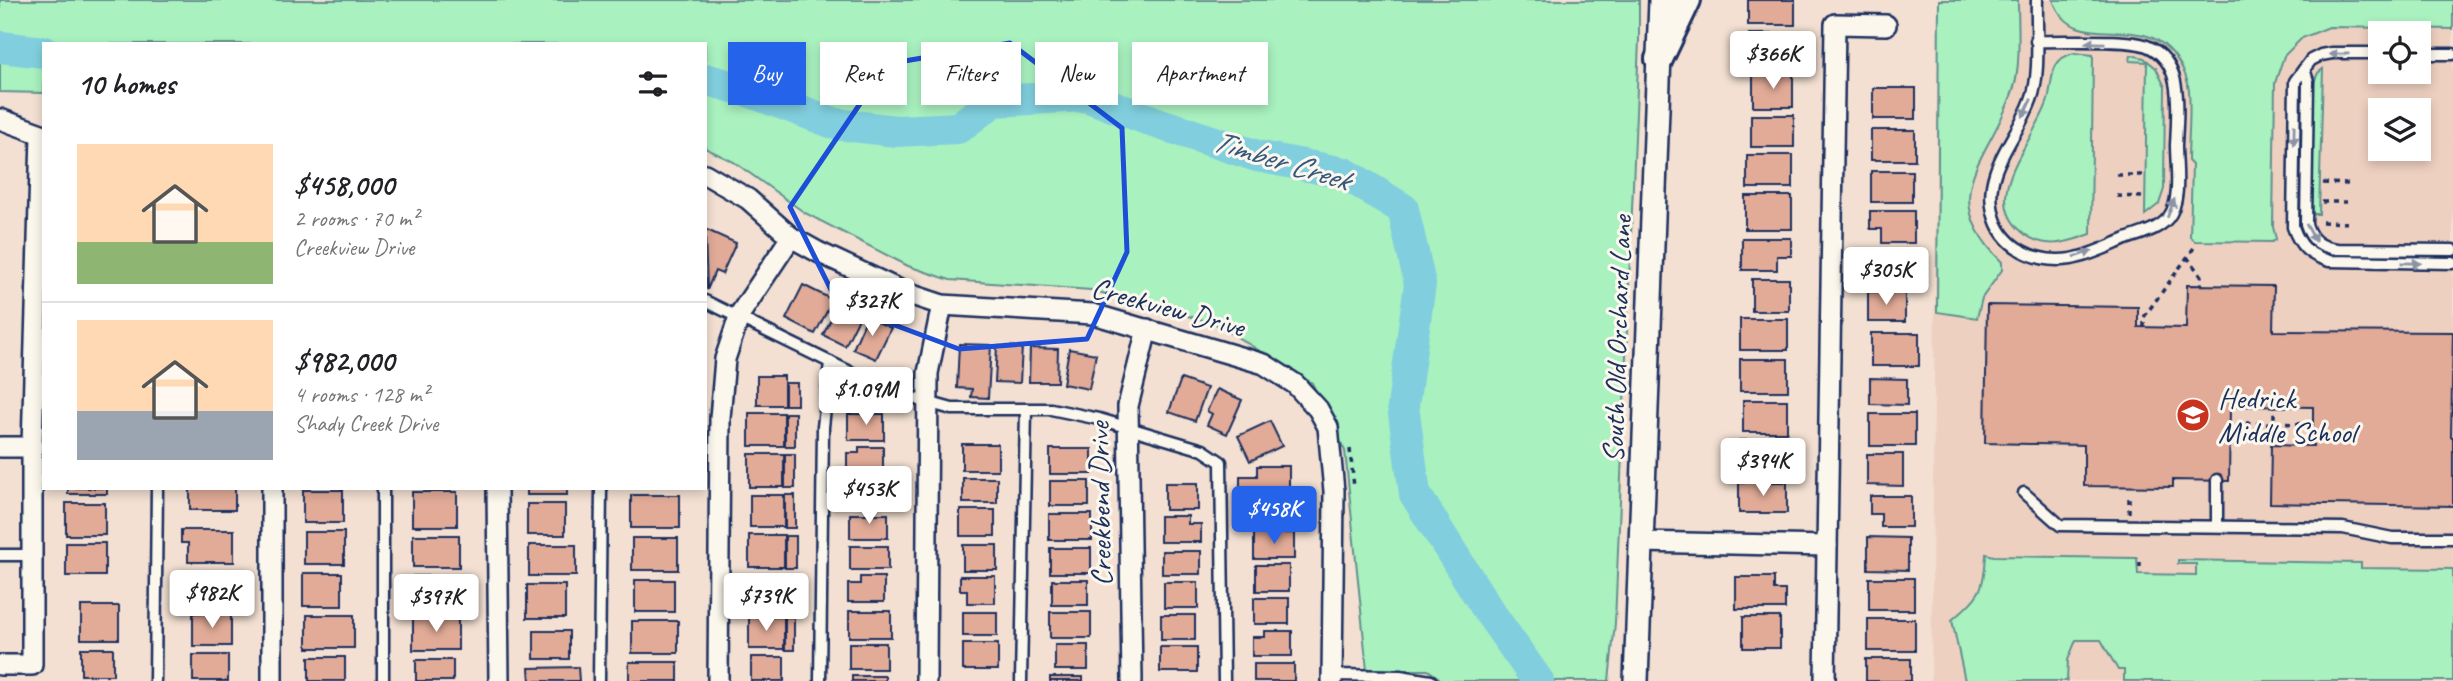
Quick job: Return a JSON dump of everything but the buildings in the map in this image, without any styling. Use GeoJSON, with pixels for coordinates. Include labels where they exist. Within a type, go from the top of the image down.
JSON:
{"type":"FeatureCollection","features":[{"type":"Feature","properties":{"kind":"main road"},"geometry":{"type":"LineString","coordinates":[[1659,59],[1687,0]]}},
{"type":"Feature","properties":{"kind":"street","name":"South Old Orchard Lane"},"geometry":{"type":"LineString","coordinates":[[1636,681],[1661,0]]}},
{"type":"Feature","properties":{"kind":"street"},"geometry":{"type":"LineString","coordinates":[[1825,681],[1835,24],[1886,25]]}},
{"type":"Feature","properties":{"kind":"street"},"geometry":{"type":"LineString","coordinates":[[0,120],[42,135],[32,447],[32,665],[0,665]]}},
{"type":"Feature","properties":{"kind":"street","name":"Creekview Drive"},"geometry":{"type":"LineString","coordinates":[[707,175],[748,198],[791,237],[906,293],[942,305],[1093,314],[1264,364],[1294,384],[1318,409],[1328,428],[1334,491],[1332,678]]}},
{"type":"Feature","properties":{"kind":"street"},"geometry":{"type":"LineString","coordinates":[[718,681],[720,418],[726,359],[739,317],[791,237]]}},
{"type":"Feature","properties":{"kind":"street"},"geometry":{"type":"LineString","coordinates":[[926,681],[928,373],[942,305]]}},
{"type":"Feature","properties":{"kind":"street","name":"Creekbend Drive"},"geometry":{"type":"LineString","coordinates":[[1132,681],[1128,428],[1132,384],[1147,330]]}},
{"type":"Feature","properties":{"kind":"street"},"geometry":{"type":"LineString","coordinates":[[0,447],[32,447]]}},
{"type":"Feature","properties":{"kind":"street"},"geometry":{"type":"LineString","coordinates":[[272,490],[272,681]]}},
{"type":"Feature","properties":{"kind":"street"},"geometry":{"type":"LineString","coordinates":[[497,490],[499,681]]}},
{"type":"Feature","properties":{"kind":"street"},"geometry":{"type":"LineString","coordinates":[[1641,542],[1826,546]]}},
{"type":"Feature","properties":{"kind":"lane"},"geometry":{"type":"LineString","coordinates":[[2036,41],[2135,43],[2154,50],[2169,66],[2175,81],[2177,98],[2175,196],[2171,214],[2157,227],[2071,258],[2040,259],[2017,249],[2001,233],[1993,214],[1990,191],[1996,166],[2032,100],[2036,78],[2036,41],[2037,0]]}},
{"type":"Feature","properties":{"kind":"lane"},"geometry":{"type":"LineString","coordinates":[[2368,54],[2332,53],[2311,60],[2295,81],[2293,227],[2304,249],[2315,257],[2329,261],[2453,263]]}},
{"type":"Feature","properties":{"kind":"lane"},"geometry":{"type":"LineString","coordinates":[[2431,54],[2451,54]]}},
{"type":"Feature","properties":{"kind":"lane"},"geometry":{"type":"LineString","coordinates":[[2304,69],[2308,81],[2305,224],[2316,243],[2337,249],[2453,250]]}},
{"type":"Feature","properties":{"kind":"lane"},"geometry":{"type":"LineString","coordinates":[[707,301],[891,392],[952,409],[1051,409],[1099,419],[1203,450],[1222,463],[1224,681]]}},
{"type":"Feature","properties":{"kind":"lane"},"geometry":{"type":"LineString","coordinates":[[820,681],[823,428],[830,362]]}},
{"type":"Feature","properties":{"kind":"lane"},"geometry":{"type":"LineString","coordinates":[[1020,681],[1026,409]]}},
{"type":"Feature","properties":{"kind":"lane"},"geometry":{"type":"LineString","coordinates":[[2217,480],[2217,526]]}},
{"type":"Feature","properties":{"kind":"lane"},"geometry":{"type":"LineString","coordinates":[[155,681],[157,490]]}},
{"type":"Feature","properties":{"kind":"lane"},"geometry":{"type":"LineString","coordinates":[[383,490],[383,681]]}},
{"type":"Feature","properties":{"kind":"lane"},"geometry":{"type":"LineString","coordinates":[[600,681],[601,490]]}},
{"type":"Feature","properties":{"kind":"lane"},"geometry":{"type":"LineString","coordinates":[[2024,493],[2060,524],[2343,528],[2392,538],[2453,538]]}},
{"type":"Feature","properties":{"kind":"lane"},"geometry":{"type":"LineString","coordinates":[[0,555],[33,555]]}},
{"type":"Feature","properties":{"kind":"lane"},"geometry":{"type":"LineString","coordinates":[[1332,678],[1400,676],[1431,681]]}},
{"type":"Feature","properties":{"kind":"path"},"geometry":{"type":"LineString","coordinates":[[2117,175],[2143,175]]}},
{"type":"Feature","properties":{"kind":"path"},"geometry":{"type":"LineString","coordinates":[[2323,183],[2351,184]]}},
{"type":"Feature","properties":{"kind":"path"},"geometry":{"type":"LineString","coordinates":[[2117,197],[2143,197]]}},
{"type":"Feature","properties":{"kind":"path"},"geometry":{"type":"LineString","coordinates":[[2322,202],[2351,202]]}},
{"type":"Feature","properties":{"kind":"path"},"geometry":{"type":"LineString","coordinates":[[2322,222],[2351,223]]}},
{"type":"Feature","properties":{"kind":"path"},"geometry":{"type":"LineString","coordinates":[[2144,327],[2144,317],[2196,245]]}},
{"type":"Feature","properties":{"kind":"path"},"geometry":{"type":"LineString","coordinates":[[2187,257],[2201,276],[2201,285]]}},
{"type":"Feature","properties":{"kind":"path"},"geometry":{"type":"LineString","coordinates":[[2269,437],[2273,423],[2273,407]]}},
{"type":"Feature","properties":{"kind":"path"},"geometry":{"type":"LineString","coordinates":[[2246,423],[2313,424]]}},
{"type":"Feature","properties":{"kind":"path"},"geometry":{"type":"LineString","coordinates":[[1349,440],[1354,472],[1353,499]]}},
{"type":"Feature","properties":{"kind":"path"},"geometry":{"type":"LineString","coordinates":[[2140,562],[2140,571]]}},
{"type":"Feature","properties":{"kind":"highlighted area"},"geometry":{"type":"Polygon","coordinates":[[[1010,43],[1122,128],[1127,252],[1087,339],[959,349],[838,304],[790,207],[887,64],[1010,43]]]}},
{"type":"Feature","properties":{"kind":"shaded area","name":"Hedrick Middle School"},"geometry":{"type":"Polygon","coordinates":[[[1938,0],[2453,0],[2453,681],[1931,681],[1938,0]]]}},
{"type":"Feature","properties":{"kind":"green space"},"geometry":{"type":"Polygon","coordinates":[[[0,0],[1639,0],[1615,623],[1609,681],[1439,681],[1439,678],[1428,670],[1367,670],[1345,451],[1312,383],[1214,323],[1091,290],[950,280],[908,266],[805,213],[734,162],[707,149],[707,42],[42,42],[42,93],[0,92],[0,0]]]}},
{"type":"Feature","properties":{"kind":"green space"},"geometry":{"type":"Polygon","coordinates":[[[1939,0],[2018,0],[2018,56],[2014,87],[1974,174],[1969,194],[1971,215],[1981,237],[2002,262],[2002,270],[1982,298],[1977,318],[1937,312],[1939,0]]]}},
{"type":"Feature","properties":{"kind":"green space"},"geometry":{"type":"Polygon","coordinates":[[[2053,0],[2453,0],[2453,29],[2431,29],[2431,21],[2368,21],[2368,28],[2329,27],[2302,38],[2284,56],[2275,83],[2273,227],[2276,239],[2272,242],[2195,241],[2190,237],[2192,165],[2188,161],[2189,91],[2180,64],[2163,44],[2147,36],[2129,32],[2093,31],[2077,27],[2063,18],[2053,0]]]}},
{"type":"Feature","properties":{"kind":"green space"},"geometry":{"type":"Polygon","coordinates":[[[2074,53],[2093,55],[2091,234],[2064,242],[2046,243],[2021,231],[2010,216],[2006,200],[2008,183],[2042,115],[2056,65],[2074,53]]]}},
{"type":"Feature","properties":{"kind":"green space"},"geometry":{"type":"Polygon","coordinates":[[[2131,55],[2144,58],[2156,68],[2165,87],[2164,189],[2159,204],[2145,215],[2147,62],[2130,61],[2131,55]]]}},
{"type":"Feature","properties":{"kind":"green space"},"geometry":{"type":"Polygon","coordinates":[[[2323,69],[2319,214],[2311,214],[2313,84],[2323,69]]]}},
{"type":"Feature","properties":{"kind":"green space"},"geometry":{"type":"Polygon","coordinates":[[[1986,554],[2137,558],[2138,574],[2196,575],[2196,564],[2178,564],[2178,560],[2361,563],[2361,568],[2453,569],[2453,681],[2124,681],[2124,670],[2118,670],[2101,640],[2076,640],[2068,660],[2067,681],[1965,681],[1952,620],[1979,592],[1984,577],[1986,554]]]}},
{"type":"Feature","properties":{"kind":"waterway","name":"Timber Creek"},"geometry":{"type":"LineString","coordinates":[[0,47],[42,52]]}},
{"type":"Feature","properties":{"kind":"waterway","name":"Timber Creek"},"geometry":{"type":"LineString","coordinates":[[707,80],[751,92],[836,124],[896,131],[958,128],[994,101],[1086,96],[1257,156],[1344,173],[1403,209],[1420,284],[1403,406],[1415,494],[1488,610],[1538,681]]}},
{"type":"Feature","properties":{"kind":"place","name":"Hedrick Middle School"},"geometry":{"type":"Point","coordinates":[2193,415]}}]}
